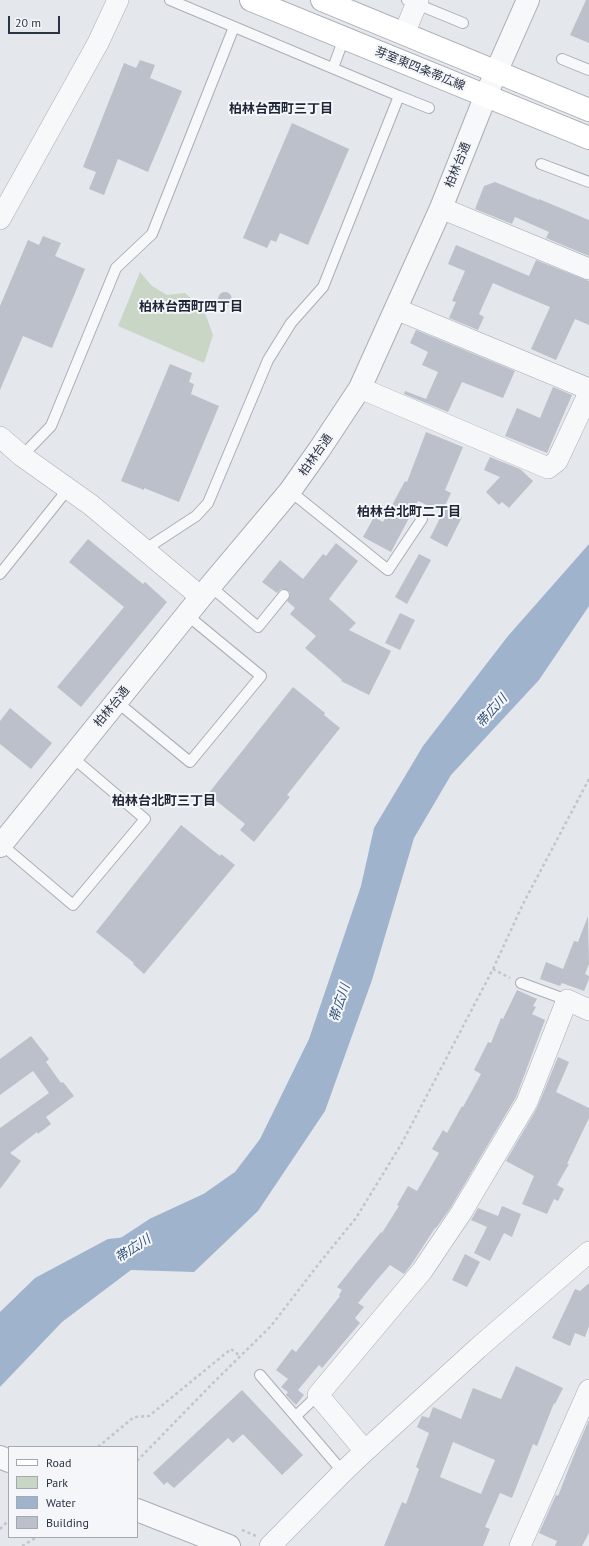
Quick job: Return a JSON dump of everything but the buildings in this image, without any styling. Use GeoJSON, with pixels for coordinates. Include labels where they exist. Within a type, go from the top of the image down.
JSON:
{"type":"FeatureCollection","features":[{"type":"Feature","properties":{"kind":"main road","name":"芽室東四条帯広線"},"geometry":{"type":"LineString","coordinates":[[251,0],[589,138]]}},
{"type":"Feature","properties":{"kind":"main road"},"geometry":{"type":"LineString","coordinates":[[322,0],[589,110]]}},
{"type":"Feature","properties":{"kind":"street"},"geometry":{"type":"LineString","coordinates":[[0,219],[98,42],[118,0]]}},
{"type":"Feature","properties":{"kind":"street","name":"柏林台通"},"geometry":{"type":"LineString","coordinates":[[1,845],[205,592],[290,491],[360,388],[441,208],[496,72],[528,0]]}},
{"type":"Feature","properties":{"kind":"street"},"geometry":{"type":"LineString","coordinates":[[404,34],[414,1]]}},
{"type":"Feature","properties":{"kind":"street"},"geometry":{"type":"LineString","coordinates":[[441,208],[589,269]]}},
{"type":"Feature","properties":{"kind":"street"},"geometry":{"type":"LineString","coordinates":[[396,309],[589,389]]}},
{"type":"Feature","properties":{"kind":"street"},"geometry":{"type":"LineString","coordinates":[[360,388],[548,468],[558,461],[589,392]]}},
{"type":"Feature","properties":{"kind":"street"},"geometry":{"type":"LineString","coordinates":[[0,437],[22,456],[91,505],[144,550],[205,592]]}},
{"type":"Feature","properties":{"kind":"street"},"geometry":{"type":"LineString","coordinates":[[366,1451],[318,1395],[422,1271],[461,1213],[527,1102],[566,1000],[589,1010]]}},
{"type":"Feature","properties":{"kind":"street"},"geometry":{"type":"LineString","coordinates":[[270,1546],[343,1472],[478,1348],[589,1252]]}},
{"type":"Feature","properties":{"kind":"street"},"geometry":{"type":"LineString","coordinates":[[520,1546],[589,1390]]}},
{"type":"Feature","properties":{"kind":"street"},"geometry":{"type":"LineString","coordinates":[[138,1510],[229,1546]]}},
{"type":"Feature","properties":{"kind":"lane"},"geometry":{"type":"LineString","coordinates":[[170,0],[429,108]]}},
{"type":"Feature","properties":{"kind":"lane"},"geometry":{"type":"LineString","coordinates":[[414,1],[463,23]]}},
{"type":"Feature","properties":{"kind":"lane"},"geometry":{"type":"LineString","coordinates":[[22,456],[50,426],[116,268],[152,234],[234,27]]}},
{"type":"Feature","properties":{"kind":"lane"},"geometry":{"type":"LineString","coordinates":[[333,68],[344,38]]}},
{"type":"Feature","properties":{"kind":"lane"},"geometry":{"type":"LineString","coordinates":[[562,59],[589,70]]}},
{"type":"Feature","properties":{"kind":"lane"},"geometry":{"type":"LineString","coordinates":[[144,550],[196,516],[208,503],[268,360],[291,323],[323,287],[399,96]]}},
{"type":"Feature","properties":{"kind":"lane"},"geometry":{"type":"LineString","coordinates":[[541,164],[589,182]]}},
{"type":"Feature","properties":{"kind":"lane"},"geometry":{"type":"LineString","coordinates":[[0,574],[68,489]]}},
{"type":"Feature","properties":{"kind":"lane"},"geometry":{"type":"LineString","coordinates":[[290,491],[388,570],[422,519]]}},
{"type":"Feature","properties":{"kind":"lane"},"geometry":{"type":"LineString","coordinates":[[205,592],[258,627],[284,596]]}},
{"type":"Feature","properties":{"kind":"lane"},"geometry":{"type":"LineString","coordinates":[[117,702],[190,762],[261,676],[187,615]]}},
{"type":"Feature","properties":{"kind":"lane"},"geometry":{"type":"LineString","coordinates":[[1,845],[73,905],[145,819],[72,757]]}},
{"type":"Feature","properties":{"kind":"lane"},"geometry":{"type":"LineString","coordinates":[[521,983],[566,1000]]}},
{"type":"Feature","properties":{"kind":"lane"},"geometry":{"type":"LineString","coordinates":[[260,1375],[343,1472]]}},
{"type":"Feature","properties":{"kind":"lane"},"geometry":{"type":"LineString","coordinates":[[296,1416],[318,1395]]}},
{"type":"Feature","properties":{"kind":"path"},"geometry":{"type":"LineString","coordinates":[[138,1460],[271,1326],[356,1218],[402,1143],[493,969],[523,904],[589,779]]}},
{"type":"Feature","properties":{"kind":"path"},"geometry":{"type":"LineString","coordinates":[[493,969],[521,983]]}},
{"type":"Feature","properties":{"kind":"path"},"geometry":{"type":"LineString","coordinates":[[99,1446],[134,1418],[149,1416],[231,1349],[240,1356]]}},
{"type":"Feature","properties":{"kind":"path"},"geometry":{"type":"LineString","coordinates":[[0,1528],[8,1521]]}},
{"type":"Feature","properties":{"kind":"path"},"geometry":{"type":"LineString","coordinates":[[22,1546],[35,1538]]}},
{"type":"Feature","properties":{"kind":"green space"},"geometry":{"type":"Polygon","coordinates":[[[140,272],[152,286],[167,295],[185,293],[204,310],[213,335],[204,363],[118,326],[140,272]]]}},
{"type":"Feature","properties":{"kind":"water"},"geometry":{"type":"Polygon","coordinates":[[[589,544],[589,606],[539,680],[451,775],[414,838],[372,980],[325,1111],[258,1211],[194,1272],[131,1270],[62,1322],[0,1387],[0,1312],[35,1278],[108,1239],[191,1230],[260,1139],[309,1039],[361,886],[374,828],[423,746],[508,636],[589,544]]]}},
{"type":"Feature","properties":{"kind":"waterway","name":"帯広川"},"geometry":{"type":"LineString","coordinates":[[120,1257],[158,1232],[212,1207],[242,1186]]}},
{"type":"Feature","properties":{"kind":"district","name":"柏林台西町三丁目"},"geometry":{"type":"Point","coordinates":[281,109]}},
{"type":"Feature","properties":{"kind":"district","name":"柏林台西町四丁目"},"geometry":{"type":"Point","coordinates":[191,307]}},
{"type":"Feature","properties":{"kind":"district","name":"柏林台北町二丁目"},"geometry":{"type":"Point","coordinates":[409,512]}},
{"type":"Feature","properties":{"kind":"district","name":"柏林台北町三丁目"},"geometry":{"type":"Point","coordinates":[164,801]}}]}
